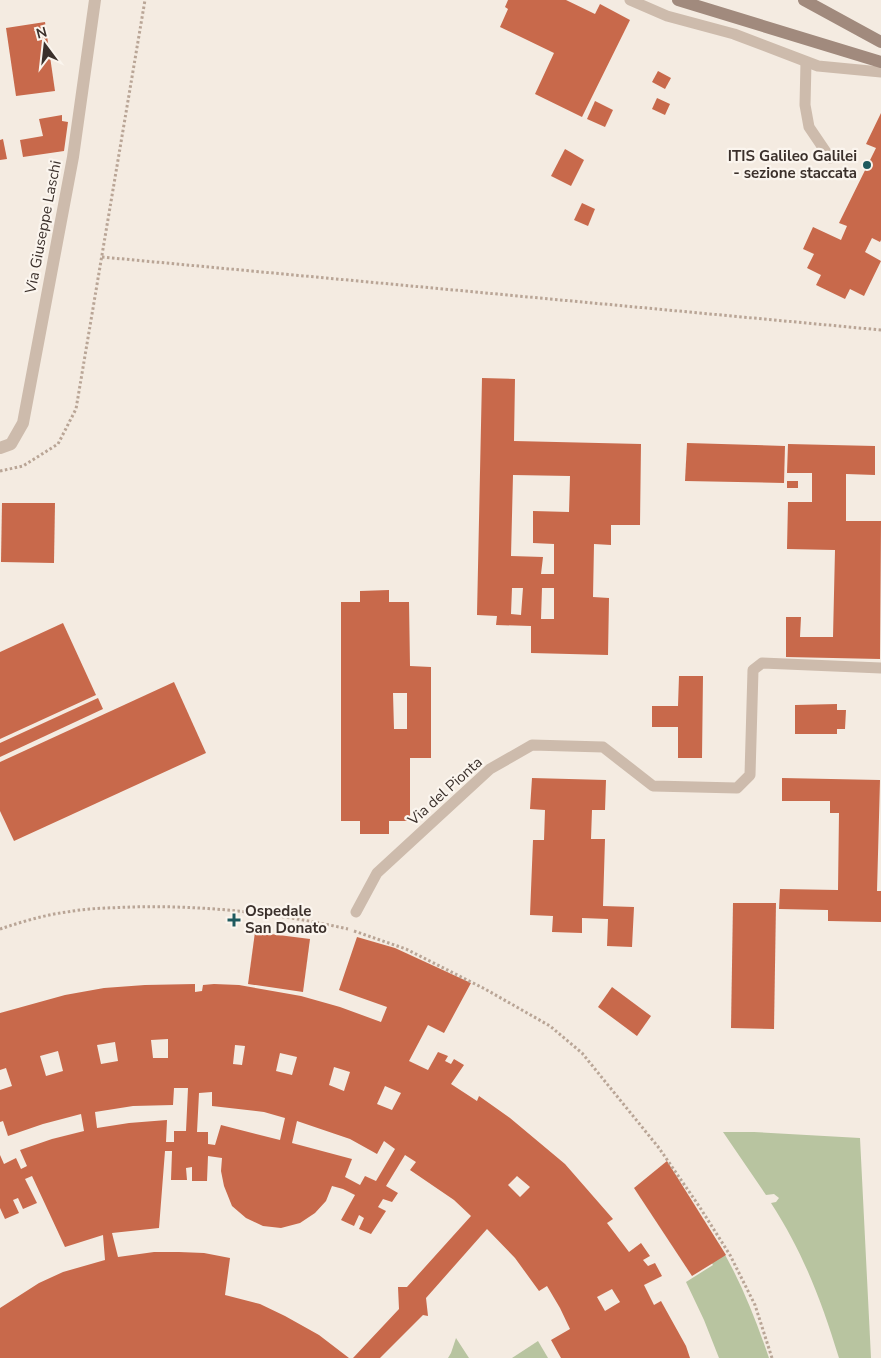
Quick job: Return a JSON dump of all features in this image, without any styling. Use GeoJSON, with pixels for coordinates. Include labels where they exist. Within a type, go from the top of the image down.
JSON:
{"type":"FeatureCollection","features":[{"type":"Feature","properties":{"kind":"main road"},"geometry":{"type":"LineString","coordinates":[[678,0],[881,62]]}},
{"type":"Feature","properties":{"kind":"main road"},"geometry":{"type":"LineString","coordinates":[[804,0],[881,42]]}},
{"type":"Feature","properties":{"kind":"street","name":"Via Giuseppe Laschi"},"geometry":{"type":"LineString","coordinates":[[0,448],[11,444],[23,423],[73,157],[95,0]]}},
{"type":"Feature","properties":{"kind":"lane"},"geometry":{"type":"LineString","coordinates":[[630,0],[667,16],[734,34],[818,66],[881,72]]}},
{"type":"Feature","properties":{"kind":"lane"},"geometry":{"type":"LineString","coordinates":[[806,62],[805,105],[809,127],[830,158]]}},
{"type":"Feature","properties":{"kind":"lane","name":"Via del Pionta"},"geometry":{"type":"LineString","coordinates":[[356,912],[377,873],[490,769],[532,745],[603,746],[653,786],[737,788],[750,775],[753,670],[762,663],[881,668]]}},
{"type":"Feature","properties":{"kind":"path"},"geometry":{"type":"LineString","coordinates":[[0,471],[23,466],[58,444],[76,409],[145,0]]}},
{"type":"Feature","properties":{"kind":"path"},"geometry":{"type":"LineString","coordinates":[[102,258],[881,330]]}},
{"type":"Feature","properties":{"kind":"path"},"geometry":{"type":"LineString","coordinates":[[0,929],[66,912],[163,906],[250,913],[305,920],[347,929],[406,949],[520,1008],[550,1026],[582,1053],[658,1148],[699,1206],[730,1255],[754,1305],[772,1358]]}},
{"type":"Feature","properties":{"kind":"green space"},"geometry":{"type":"Polygon","coordinates":[[[723,1132],[860,1138],[871,1358],[839,1358],[811,1278],[783,1222],[771,1203],[776,1202],[779,1198],[774,1194],[766,1195],[723,1132]]]}},
{"type":"Feature","properties":{"kind":"green space"},"geometry":{"type":"Polygon","coordinates":[[[710,1230],[744,1292],[769,1358],[719,1358],[686,1282],[713,1265],[696,1238],[710,1230]]]}},
{"type":"Feature","properties":{"kind":"green space"},"geometry":{"type":"Polygon","coordinates":[[[456,1338],[469,1358],[448,1358],[456,1338]]]}},
{"type":"Feature","properties":{"kind":"green space"},"geometry":{"type":"Polygon","coordinates":[[[538,1341],[548,1358],[512,1358],[538,1341]]]}},
{"type":"Feature","properties":{"kind":"building"},"geometry":{"type":"Polygon","coordinates":[[[508,0],[566,0],[595,14],[600,4],[630,20],[582,117],[535,94],[554,53],[500,27],[508,9],[505,7],[508,0]]]}},
{"type":"Feature","properties":{"kind":"building"},"geometry":{"type":"Polygon","coordinates":[[[45,22],[55,91],[16,96],[6,28],[45,22]]]}},
{"type":"Feature","properties":{"kind":"building"},"geometry":{"type":"Polygon","coordinates":[[[658,71],[671,78],[665,89],[652,82],[658,71]]]}},
{"type":"Feature","properties":{"kind":"building"},"geometry":{"type":"Polygon","coordinates":[[[657,98],[670,104],[665,115],[652,109],[657,98]]]}},
{"type":"Feature","properties":{"kind":"building"},"geometry":{"type":"Polygon","coordinates":[[[595,101],[613,110],[605,127],[587,119],[595,101]]]}},
{"type":"Feature","properties":{"kind":"building","name":"ITIS Galileo Galilei - sezione staccata"},"geometry":{"type":"Polygon","coordinates":[[[881,113],[881,240],[880,242],[872,238],[865,252],[881,261],[864,296],[850,289],[845,299],[816,285],[821,275],[807,268],[814,254],[803,249],[813,227],[841,240],[847,226],[839,223],[876,148],[866,144],[881,113]]]}},
{"type":"Feature","properties":{"kind":"building"},"geometry":{"type":"Polygon","coordinates":[[[62,115],[62,121],[68,122],[64,151],[23,157],[20,140],[43,136],[39,119],[62,115]]]}},
{"type":"Feature","properties":{"kind":"building"},"geometry":{"type":"Polygon","coordinates":[[[3,139],[7,159],[0,160],[0,140],[3,139]]]}},
{"type":"Feature","properties":{"kind":"building"},"geometry":{"type":"Polygon","coordinates":[[[565,149],[584,160],[571,186],[551,176],[565,149]]]}},
{"type":"Feature","properties":{"kind":"building"},"geometry":{"type":"Polygon","coordinates":[[[582,203],[595,209],[588,226],[574,220],[582,203]]]}},
{"type":"Feature","properties":{"kind":"building"},"geometry":{"type":"Polygon","coordinates":[[[482,378],[515,379],[514,441],[641,444],[640,525],[611,525],[611,545],[594,544],[593,597],[609,598],[608,655],[531,653],[531,626],[496,625],[497,616],[477,615],[482,378]],[[513,475],[511,556],[543,557],[541,574],[554,574],[554,544],[533,543],[533,511],[569,512],[570,476],[513,475]],[[512,588],[511,614],[521,615],[523,588],[512,588]],[[542,588],[541,619],[554,619],[554,588],[542,588]]]}},
{"type":"Feature","properties":{"kind":"building"},"geometry":{"type":"Polygon","coordinates":[[[687,443],[785,446],[784,483],[685,481],[687,443]]]}},
{"type":"Feature","properties":{"kind":"building"},"geometry":{"type":"Polygon","coordinates":[[[788,444],[875,446],[875,475],[846,474],[846,521],[881,521],[880,659],[786,657],[786,617],[801,617],[800,637],[833,637],[835,550],[787,549],[788,502],[812,502],[812,473],[787,473],[788,444]]]}},
{"type":"Feature","properties":{"kind":"building"},"geometry":{"type":"Polygon","coordinates":[[[787,481],[798,481],[798,488],[787,488],[787,481]]]}},
{"type":"Feature","properties":{"kind":"building"},"geometry":{"type":"Polygon","coordinates":[[[2,503],[55,503],[54,563],[1,562],[2,503]]]}},
{"type":"Feature","properties":{"kind":"building"},"geometry":{"type":"Polygon","coordinates":[[[389,590],[389,602],[409,602],[410,666],[431,667],[431,758],[410,758],[410,821],[389,821],[389,834],[360,834],[360,821],[341,821],[341,602],[360,602],[360,591],[389,590]],[[393,693],[394,729],[407,729],[407,693],[393,693]]]}},
{"type":"Feature","properties":{"kind":"building"},"geometry":{"type":"Polygon","coordinates":[[[63,623],[96,695],[0,739],[0,652],[63,623]]]}},
{"type":"Feature","properties":{"kind":"building"},"geometry":{"type":"Polygon","coordinates":[[[679,676],[703,676],[702,758],[678,758],[678,727],[652,727],[652,706],[678,706],[679,676]]]}},
{"type":"Feature","properties":{"kind":"building"},"geometry":{"type":"Polygon","coordinates":[[[174,682],[206,753],[14,841],[0,811],[0,762],[174,682]]]}},
{"type":"Feature","properties":{"kind":"building"},"geometry":{"type":"Polygon","coordinates":[[[98,698],[103,709],[0,757],[0,743],[98,698]]]}},
{"type":"Feature","properties":{"kind":"building"},"geometry":{"type":"Polygon","coordinates":[[[837,704],[837,710],[846,710],[845,729],[837,729],[837,734],[795,734],[795,705],[837,704]]]}},
{"type":"Feature","properties":{"kind":"building"},"geometry":{"type":"Polygon","coordinates":[[[532,778],[606,780],[605,810],[592,810],[591,839],[605,839],[603,906],[634,907],[632,947],[607,946],[608,919],[582,918],[582,933],[552,932],[553,916],[530,915],[533,840],[544,840],[545,810],[530,809],[532,778]]]}},
{"type":"Feature","properties":{"kind":"building"},"geometry":{"type":"Polygon","coordinates":[[[782,778],[880,780],[877,891],[881,891],[881,922],[828,921],[828,910],[779,909],[780,889],[838,890],[839,813],[830,813],[830,801],[782,801],[782,778]]]}},
{"type":"Feature","properties":{"kind":"building"},"geometry":{"type":"Polygon","coordinates":[[[733,903],[776,903],[774,1029],[731,1028],[733,903]]]}},
{"type":"Feature","properties":{"kind":"building"},"geometry":{"type":"Polygon","coordinates":[[[255,932],[310,939],[303,992],[248,984],[255,932]]]}},
{"type":"Feature","properties":{"kind":"building"},"geometry":{"type":"Polygon","coordinates":[[[357,937],[395,948],[471,983],[444,1033],[428,1025],[409,1061],[428,1070],[438,1052],[448,1056],[445,1061],[451,1064],[454,1059],[464,1065],[451,1084],[477,1101],[479,1096],[510,1118],[565,1164],[613,1219],[607,1223],[629,1252],[641,1243],[650,1256],[643,1260],[648,1266],[655,1263],[662,1276],[644,1285],[654,1305],[661,1301],[686,1346],[690,1358],[561,1358],[551,1340],[570,1329],[560,1308],[547,1286],[539,1291],[515,1258],[487,1229],[426,1298],[428,1316],[423,1315],[380,1358],[353,1358],[399,1309],[398,1287],[407,1287],[471,1216],[454,1200],[410,1170],[416,1162],[405,1155],[386,1186],[398,1193],[392,1202],[383,1199],[378,1207],[386,1211],[371,1234],[359,1229],[364,1218],[359,1215],[354,1226],[341,1220],[355,1195],[332,1186],[326,1201],[315,1213],[300,1223],[281,1228],[263,1226],[246,1218],[232,1206],[224,1186],[221,1171],[222,1158],[208,1156],[207,1181],[192,1181],[192,1167],[186,1168],[187,1180],[171,1180],[172,1151],[165,1151],[159,1228],[112,1233],[118,1257],[154,1252],[179,1252],[204,1253],[230,1258],[225,1295],[260,1304],[285,1316],[319,1335],[349,1358],[0,1358],[0,1308],[39,1283],[63,1272],[105,1260],[103,1235],[65,1247],[32,1176],[25,1179],[37,1203],[23,1209],[18,1198],[13,1200],[19,1213],[5,1219],[0,1208],[0,1155],[4,1164],[16,1158],[21,1169],[27,1166],[20,1150],[84,1131],[81,1114],[8,1136],[3,1121],[0,1122],[0,1090],[12,1086],[6,1068],[0,1070],[0,1013],[65,995],[104,988],[195,984],[195,992],[202,991],[203,985],[214,984],[239,985],[301,996],[340,1007],[381,1022],[387,1007],[339,990],[357,937]],[[168,1039],[151,1040],[153,1058],[168,1058],[168,1039]],[[115,1042],[97,1045],[101,1064],[118,1061],[115,1042]],[[235,1045],[233,1064],[242,1065],[245,1046],[235,1045]],[[58,1051],[40,1056],[46,1076],[63,1071],[58,1051]],[[280,1053],[276,1071],[292,1075],[297,1057],[280,1053]],[[334,1067],[329,1085],[344,1091],[350,1072],[334,1067]],[[385,1086],[377,1104],[392,1110],[401,1093],[385,1086]],[[174,1088],[173,1105],[133,1106],[95,1112],[97,1128],[167,1120],[166,1142],[174,1142],[174,1131],[186,1131],[188,1088],[174,1088]],[[212,1092],[199,1093],[197,1132],[208,1132],[208,1144],[215,1145],[221,1125],[280,1140],[285,1118],[264,1112],[212,1106],[212,1092]],[[297,1121],[292,1143],[352,1159],[345,1177],[360,1185],[365,1176],[376,1181],[395,1149],[384,1141],[377,1154],[350,1139],[297,1121]],[[517,1176],[508,1185],[520,1197],[530,1187],[517,1176]],[[612,1289],[597,1297],[605,1311],[620,1302],[612,1289]]]}},
{"type":"Feature","properties":{"kind":"building"},"geometry":{"type":"Polygon","coordinates":[[[612,987],[651,1016],[637,1036],[598,1007],[612,987]]]}},
{"type":"Feature","properties":{"kind":"building"},"geometry":{"type":"Polygon","coordinates":[[[667,1161],[726,1255],[692,1276],[634,1188],[667,1161]]]}},
{"type":"Feature","properties":{"kind":"place","name":"ITIS Galileo Galilei - sezione staccata"},"geometry":{"type":"Point","coordinates":[867,165]}},
{"type":"Feature","properties":{"kind":"place","name":"Ospedale San Donato"},"geometry":{"type":"Point","coordinates":[234,920]}}]}
